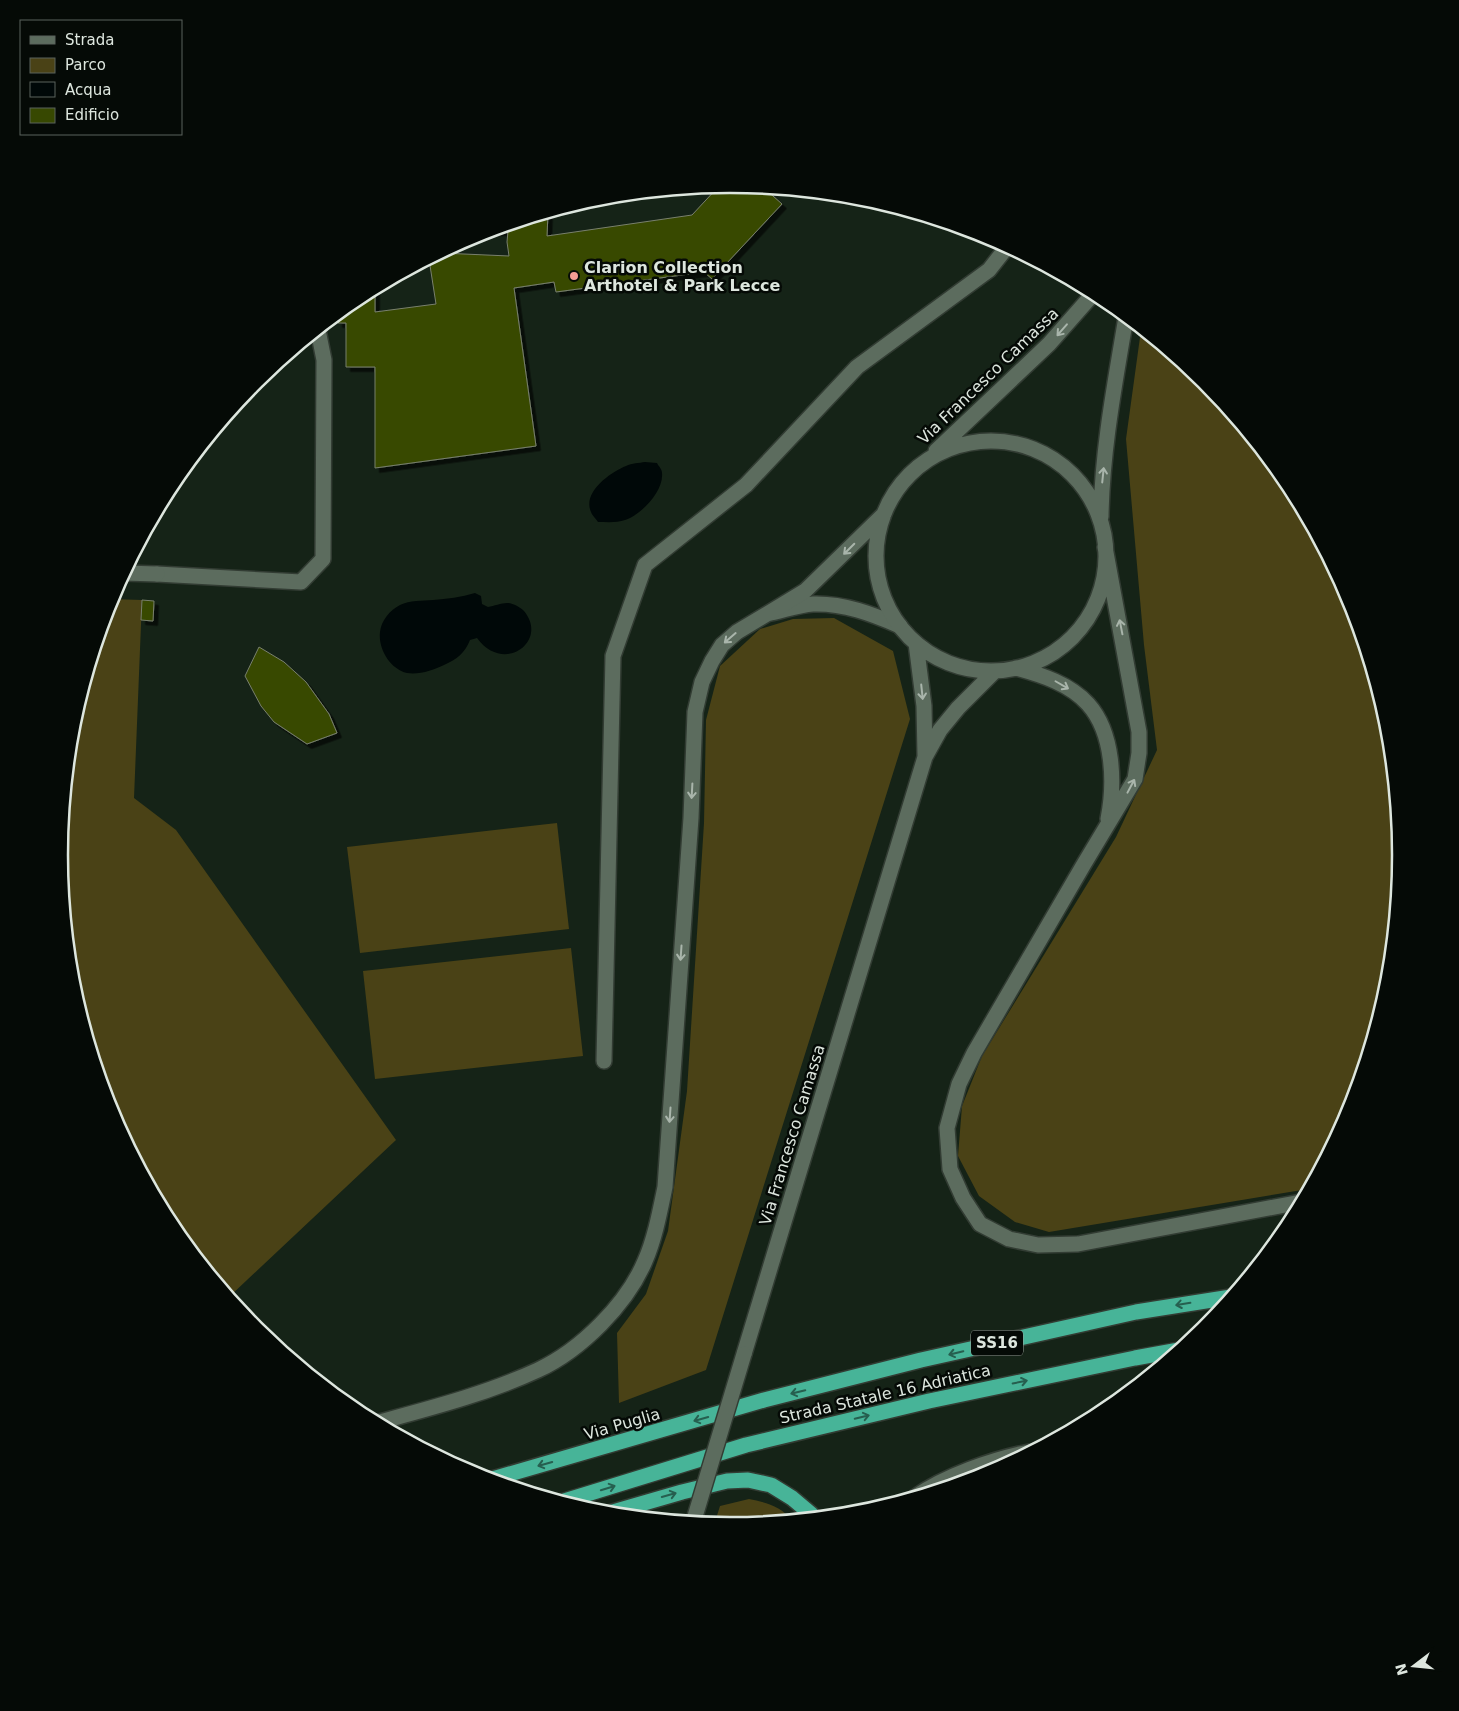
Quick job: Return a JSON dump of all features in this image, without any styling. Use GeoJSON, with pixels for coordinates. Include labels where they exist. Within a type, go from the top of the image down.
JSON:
{"type":"FeatureCollection","features":[{"type":"Feature","properties":{"kind":"highway","name":"Strada Statale 16 Adriatica"},"geometry":{"type":"LineString","coordinates":[[764,1400],[921,1360],[1117,1316],[1222,1298]]}},
{"type":"Feature","properties":{"kind":"highway","name":"Strada Statale 16 Adriatica"},"geometry":{"type":"LineString","coordinates":[[573,1498],[746,1445],[929,1401],[1167,1352]]}},
{"type":"Feature","properties":{"kind":"highway","name":"Via Puglia"},"geometry":{"type":"LineString","coordinates":[[502,1476],[764,1400]]}},
{"type":"Feature","properties":{"kind":"highway"},"geometry":{"type":"LineString","coordinates":[[624,1509],[727,1481],[748,1480],[772,1485],[809,1513]]}},
{"type":"Feature","properties":{"kind":"street"},"geometry":{"type":"LineString","coordinates":[[604,1061],[613,656],[645,565],[746,485],[858,367],[989,270],[1002,253]]}},
{"type":"Feature","properties":{"kind":"street","name":"Via Francesco Camassa"},"geometry":{"type":"LineString","coordinates":[[1088,300],[1050,344],[908,476],[894,494],[884,514],[878,537],[876,560],[880,584],[888,606],[900,626],[916,643],[933,656],[974,670],[995,671],[1016,668],[1038,661],[1058,649],[1076,634],[1090,615],[1099,593],[1105,570],[1105,547],[1101,524],[1101,493],[1110,416],[1125,324]]}},
{"type":"Feature","properties":{"kind":"street"},"geometry":{"type":"LineString","coordinates":[[131,573],[301,582],[323,559],[324,360],[319,336]]}},
{"type":"Feature","properties":{"kind":"street","name":"Via Francesco Camassa"},"geometry":{"type":"LineString","coordinates":[[926,461],[945,450],[965,444],[987,441],[1008,442],[1029,448],[1049,457],[1067,470],[1082,486],[1101,524]]}},
{"type":"Feature","properties":{"kind":"street"},"geometry":{"type":"LineString","coordinates":[[386,1421],[454,1402],[540,1369],[577,1345],[606,1319],[626,1295],[645,1261],[665,1187],[691,818],[695,712],[702,682],[722,645],[738,632],[805,591],[884,514]]}},
{"type":"Feature","properties":{"kind":"street"},"geometry":{"type":"LineString","coordinates":[[1105,547],[1140,732],[1135,779],[974,1053],[959,1084],[947,1128],[950,1169],[963,1198],[980,1224],[1010,1239],[1038,1246],[1078,1244],[1292,1204]]}},
{"type":"Feature","properties":{"kind":"street"},"geometry":{"type":"LineString","coordinates":[[771,613],[813,604],[844,606],[875,614],[900,626]]}},
{"type":"Feature","properties":{"kind":"street","name":"Via Francesco Camassa"},"geometry":{"type":"LineString","coordinates":[[916,643],[924,706],[925,757]]}},
{"type":"Feature","properties":{"kind":"street"},"geometry":{"type":"LineString","coordinates":[[1016,668],[1046,676],[1068,688],[1088,704],[1100,723],[1108,746],[1112,774],[1112,802],[1106,828]]}},
{"type":"Feature","properties":{"kind":"street","name":"Via Francesco Camassa"},"geometry":{"type":"LineString","coordinates":[[695,1516],[925,757],[940,730],[958,708],[995,671]]}},
{"type":"Feature","properties":{"kind":"street"},"geometry":{"type":"LineString","coordinates":[[950,1479],[1003,1458]]}},
{"type":"Feature","properties":{"kind":"green space"},"geometry":{"type":"Polygon","coordinates":[[[1140,336],[1198,387],[1227,419],[1255,452],[1303,524],[1341,602],[1369,684],[1379,726],[1386,769],[1392,856],[1386,942],[1379,985],[1369,1027],[1356,1068],[1341,1109],[1301,1190],[1049,1232],[1015,1222],[979,1196],[958,1156],[962,1106],[982,1056],[1116,837],[1157,750],[1144,645],[1126,439],[1140,336]]]}},
{"type":"Feature","properties":{"kind":"green space"},"geometry":{"type":"Polygon","coordinates":[[[119,599],[142,600],[134,798],[176,830],[396,1140],[233,1293],[204,1259],[179,1223],[156,1186],[136,1148],[118,1109],[90,1027],[80,985],[69,899],[69,812],[80,726],[90,684],[119,599]]]}},
{"type":"Feature","properties":{"kind":"green space"},"geometry":{"type":"Polygon","coordinates":[[[834,618],[893,651],[910,719],[706,1370],[619,1403],[617,1333],[646,1294],[668,1231],[687,1091],[704,823],[706,720],[720,666],[760,629],[793,619],[834,618]]]}},
{"type":"Feature","properties":{"kind":"green space"},"geometry":{"type":"Polygon","coordinates":[[[557,823],[569,929],[360,953],[347,847],[557,823]]]}},
{"type":"Feature","properties":{"kind":"green space"},"geometry":{"type":"Polygon","coordinates":[[[571,948],[583,1056],[375,1079],[363,971],[571,948]]]}},
{"type":"Feature","properties":{"kind":"green space"},"geometry":{"type":"Polygon","coordinates":[[[749,1499],[767,1503],[787,1515],[716,1517],[720,1506],[749,1499]]]}},
{"type":"Feature","properties":{"kind":"water"},"geometry":{"type":"Polygon","coordinates":[[[657,463],[662,472],[662,480],[650,501],[638,513],[625,520],[598,522],[589,505],[594,490],[606,478],[620,469],[631,464],[657,463]]]}},
{"type":"Feature","properties":{"kind":"water"},"geometry":{"type":"Polygon","coordinates":[[[475,593],[481,596],[482,604],[488,607],[509,603],[524,611],[530,622],[531,633],[527,642],[520,650],[510,654],[499,654],[488,649],[477,638],[470,640],[466,649],[457,658],[421,673],[407,673],[390,663],[381,645],[380,632],[384,620],[393,610],[408,602],[464,596],[475,593]]]}},
{"type":"Feature","properties":{"kind":"building"},"geometry":{"type":"Polygon","coordinates":[[[712,194],[772,195],[782,204],[712,279],[704,272],[556,292],[554,282],[514,288],[536,446],[375,468],[375,367],[346,367],[346,323],[338,322],[375,297],[375,312],[436,304],[430,266],[455,254],[509,256],[508,232],[548,219],[547,236],[692,215],[712,194]]]}},
{"type":"Feature","properties":{"kind":"building"},"geometry":{"type":"Polygon","coordinates":[[[142,600],[154,601],[153,621],[141,620],[142,600]]]}},
{"type":"Feature","properties":{"kind":"building"},"geometry":{"type":"Polygon","coordinates":[[[259,647],[284,662],[306,682],[329,714],[337,733],[307,744],[274,722],[261,706],[245,676],[259,647]]]}},
{"type":"Feature","properties":{"kind":"place","name":"Clarion Collection Arthotel & Park Lecce"},"geometry":{"type":"Point","coordinates":[574,276]}}]}
